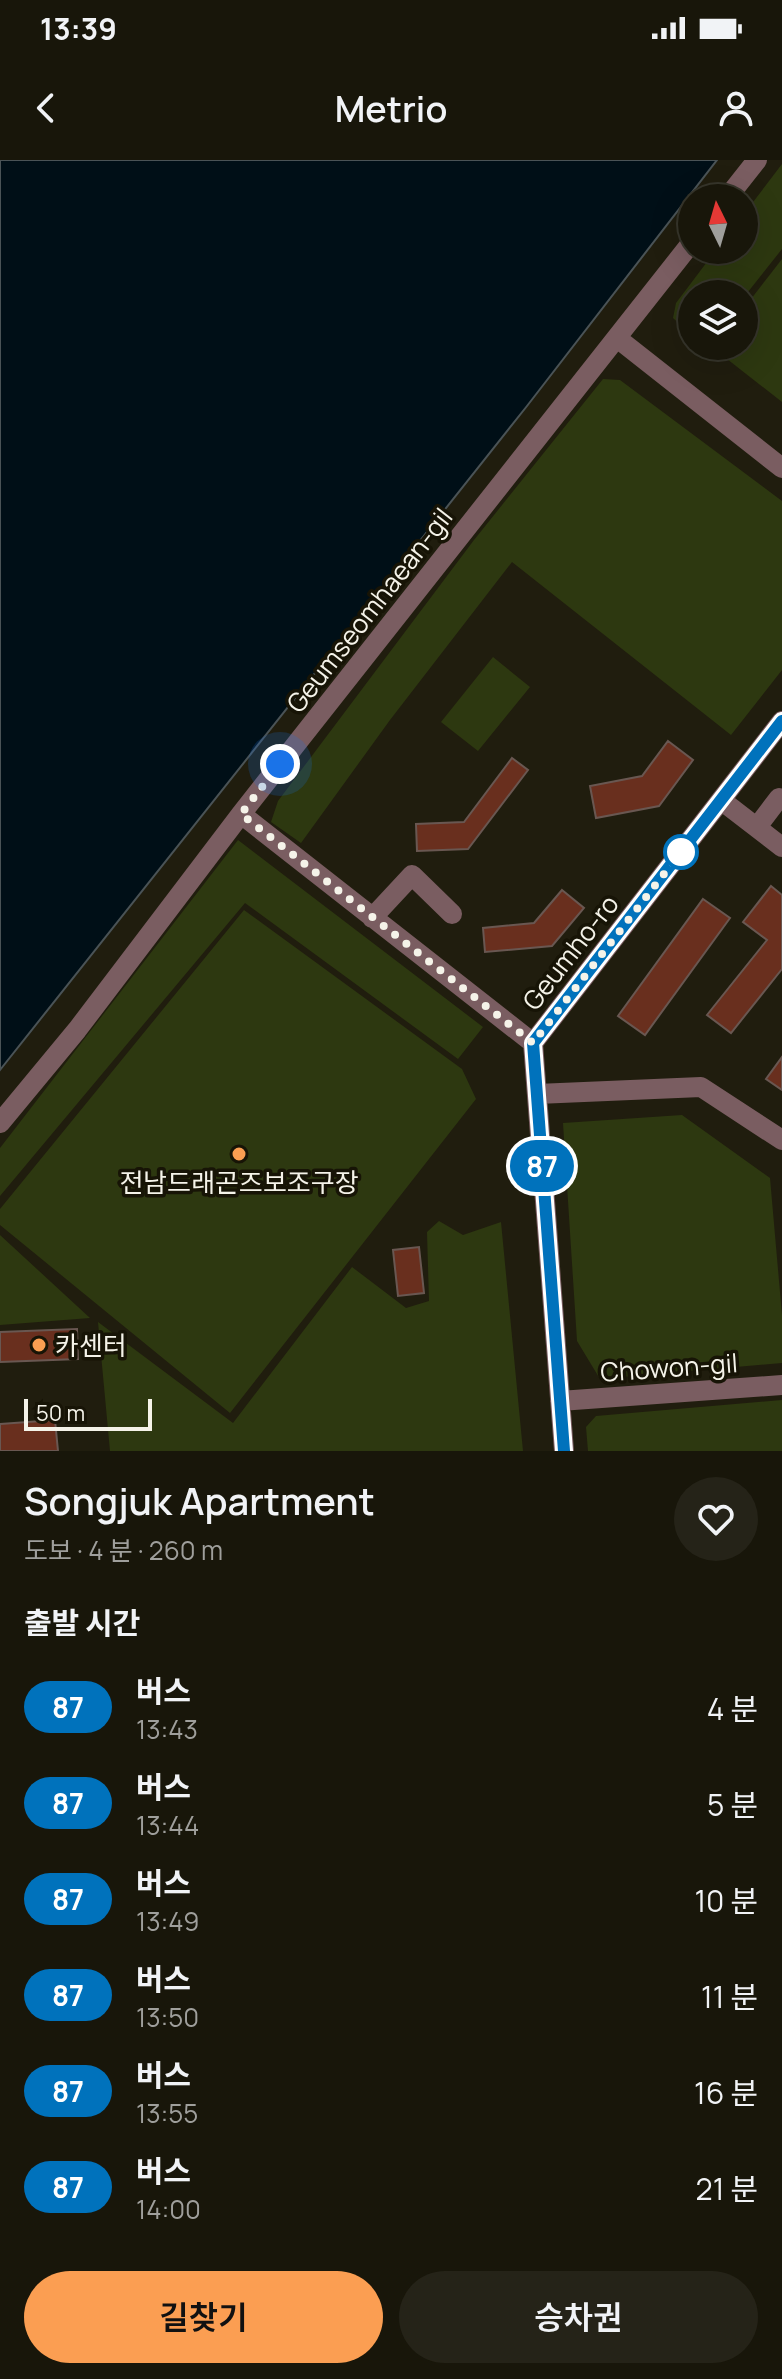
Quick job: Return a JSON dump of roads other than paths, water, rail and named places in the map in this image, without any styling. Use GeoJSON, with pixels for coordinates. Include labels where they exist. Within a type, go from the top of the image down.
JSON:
{"type":"FeatureCollection","features":[{"type":"Feature","properties":{"kind":"street"},"geometry":{"type":"LineString","coordinates":[[738,184],[757,160]]}},
{"type":"Feature","properties":{"kind":"street","name":"Geumseomhaean-gil"},"geometry":{"type":"LineString","coordinates":[[0,1123],[77,1030],[241,814],[678,260]]}},
{"type":"Feature","properties":{"kind":"street"},"geometry":{"type":"LineString","coordinates":[[617,338],[782,468]]}},
{"type":"Feature","properties":{"kind":"street","name":"Geumho-ro"},"geometry":{"type":"LineString","coordinates":[[564,1451],[533,1043],[782,721]]}},
{"type":"Feature","properties":{"kind":"street"},"geometry":{"type":"LineString","coordinates":[[757,827],[779,798],[782,800]]}},
{"type":"Feature","properties":{"kind":"street"},"geometry":{"type":"LineString","coordinates":[[721,800],[782,847]]}},
{"type":"Feature","properties":{"kind":"street"},"geometry":{"type":"LineString","coordinates":[[241,814],[533,1043]]}},
{"type":"Feature","properties":{"kind":"street"},"geometry":{"type":"LineString","coordinates":[[372,918],[412,875],[452,914]]}},
{"type":"Feature","properties":{"kind":"street"},"geometry":{"type":"LineString","coordinates":[[537,1094],[701,1087],[782,1140]]}},
{"type":"Feature","properties":{"kind":"street","name":"Chowon-gil"},"geometry":{"type":"LineString","coordinates":[[560,1401],[782,1385]]}},
{"type":"Feature","properties":{"kind":"place","name":"전남드래곤즈보조구장"},"geometry":{"type":"Point","coordinates":[239,1154]}},
{"type":"Feature","properties":{"kind":"place","name":"카센터"},"geometry":{"type":"Point","coordinates":[39,1345]}}]}
